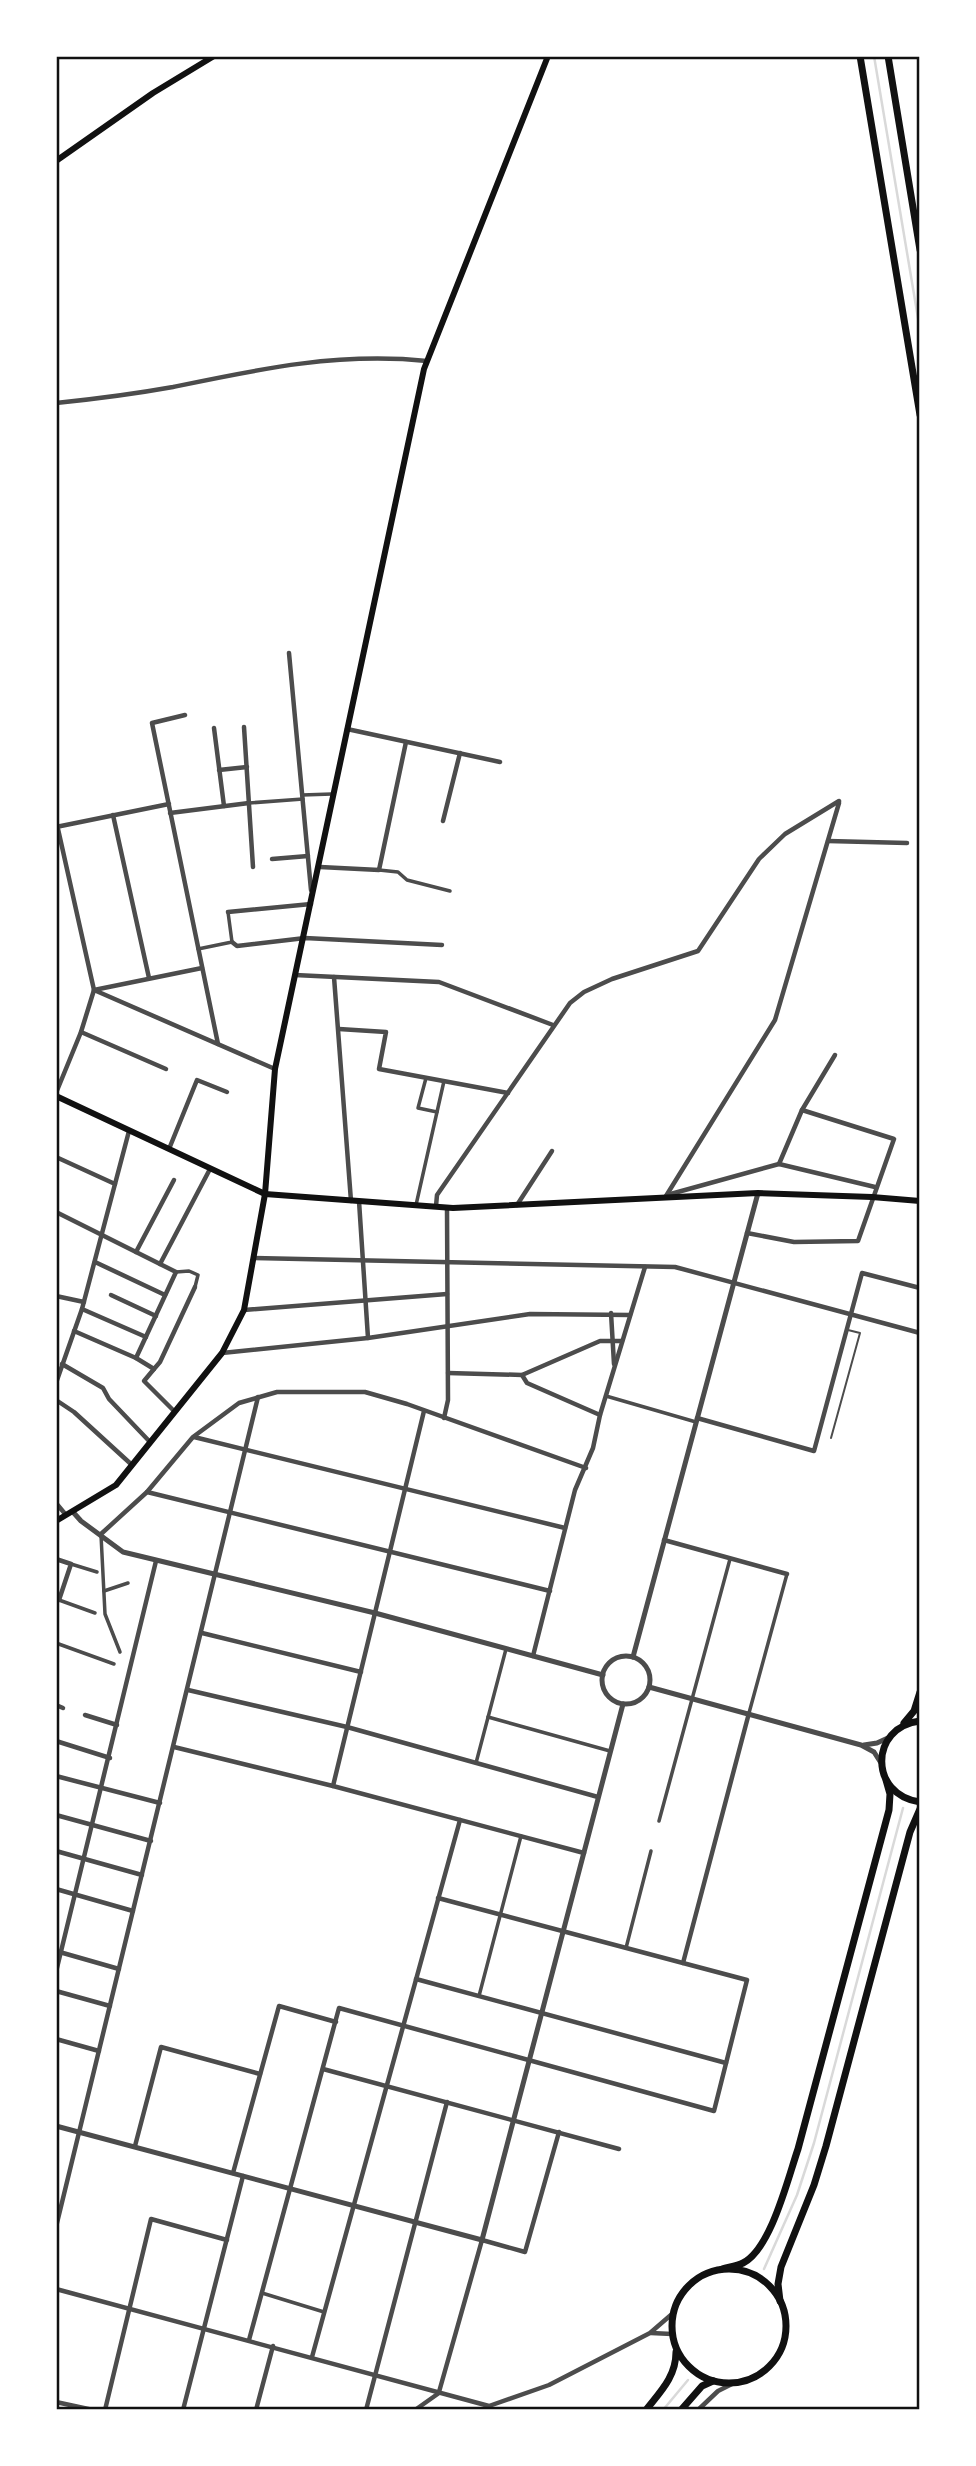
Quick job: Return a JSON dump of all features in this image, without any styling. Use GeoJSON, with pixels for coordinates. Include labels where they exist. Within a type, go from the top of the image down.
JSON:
{"type":"FeatureCollection","features":[{"type":"Feature","properties":{"kind":"main road"},"geometry":{"type":"LineString","coordinates":[[56,161],[153,93],[214,56]]}},
{"type":"Feature","properties":{"kind":"main road"},"geometry":{"type":"LineString","coordinates":[[56,1521],[111,1490],[222,1353],[244,1310],[265,1194],[275,1069],[427,361],[548,56]]}},
{"type":"Feature","properties":{"kind":"main road"},"geometry":{"type":"LineString","coordinates":[[860,56],[920,415]]}},
{"type":"Feature","properties":{"kind":"main road"},"geometry":{"type":"LineString","coordinates":[[887,56],[920,250]]}},
{"type":"Feature","properties":{"kind":"main road"},"geometry":{"type":"LineString","coordinates":[[56,1094],[265,1194],[447,1208],[758,1193],[920,1201]]}},
{"type":"Feature","properties":{"kind":"main road"},"geometry":{"type":"LineString","coordinates":[[715,2381],[690,2368],[676,2348],[672,2334],[672,2314],[681,2294],[692,2282],[709,2272],[743,2263],[755,2252],[768,2231],[785,2189],[885,1825],[890,1801],[881,1763],[883,1751],[890,1737],[914,1711],[920,1692]]}},
{"type":"Feature","properties":{"kind":"main road"},"geometry":{"type":"LineString","coordinates":[[901,1726],[920,1721]]}},
{"type":"Feature","properties":{"kind":"main road"},"geometry":{"type":"LineString","coordinates":[[886,1780],[899,1794],[920,1802]]}},
{"type":"Feature","properties":{"kind":"main road"},"geometry":{"type":"LineString","coordinates":[[681,2410],[702,2386],[715,2381],[736,2382],[760,2374],[780,2351],[786,2321],[778,2284],[781,2267],[822,2159],[910,1832],[920,1809]]}},
{"type":"Feature","properties":{"kind":"main road"},"geometry":{"type":"LineString","coordinates":[[722,2269],[741,2270],[758,2277],[780,2301]]}},
{"type":"Feature","properties":{"kind":"main road"},"geometry":{"type":"LineString","coordinates":[[646,2410],[670,2380],[675,2365],[676,2348]]}},
{"type":"Feature","properties":{"kind":"street"},"geometry":{"type":"LineString","coordinates":[[56,403],[170,387],[289,364],[349,359],[427,361]]}},
{"type":"Feature","properties":{"kind":"street"},"geometry":{"type":"LineString","coordinates":[[289,653],[312,904],[228,912],[232,942],[237,946],[305,938],[442,945]]}},
{"type":"Feature","properties":{"kind":"street"},"geometry":{"type":"LineString","coordinates":[[185,715],[152,723],[218,1044]]}},
{"type":"Feature","properties":{"kind":"street"},"geometry":{"type":"LineString","coordinates":[[244,727],[253,867]]}},
{"type":"Feature","properties":{"kind":"street"},"geometry":{"type":"LineString","coordinates":[[214,728],[224,806]]}},
{"type":"Feature","properties":{"kind":"street"},"geometry":{"type":"LineString","coordinates":[[346,729],[500,762]]}},
{"type":"Feature","properties":{"kind":"street"},"geometry":{"type":"LineString","coordinates":[[379,870],[406,742]]}},
{"type":"Feature","properties":{"kind":"street"},"geometry":{"type":"LineString","coordinates":[[443,821],[460,753]]}},
{"type":"Feature","properties":{"kind":"street"},"geometry":{"type":"LineString","coordinates":[[219,770],[247,767]]}},
{"type":"Feature","properties":{"kind":"street"},"geometry":{"type":"LineString","coordinates":[[170,813],[333,794]]}},
{"type":"Feature","properties":{"kind":"street"},"geometry":{"type":"LineString","coordinates":[[436,1207],[437,1195],[570,1003],[584,992],[612,979],[698,951],[759,859],[786,834],[839,802],[775,1020],[666,1196]]}},
{"type":"Feature","properties":{"kind":"street"},"geometry":{"type":"LineString","coordinates":[[57,827],[169,804]]}},
{"type":"Feature","properties":{"kind":"street"},"geometry":{"type":"LineString","coordinates":[[114,815],[149,978]]}},
{"type":"Feature","properties":{"kind":"street"},"geometry":{"type":"LineString","coordinates":[[56,820],[93,990],[81,1032],[56,1094]]}},
{"type":"Feature","properties":{"kind":"street"},"geometry":{"type":"LineString","coordinates":[[828,841],[907,843]]}},
{"type":"Feature","properties":{"kind":"street"},"geometry":{"type":"LineString","coordinates":[[272,859],[308,856]]}},
{"type":"Feature","properties":{"kind":"street"},"geometry":{"type":"LineString","coordinates":[[320,867],[398,872],[407,880],[450,891]]}},
{"type":"Feature","properties":{"kind":"street"},"geometry":{"type":"LineString","coordinates":[[198,949],[232,942]]}},
{"type":"Feature","properties":{"kind":"street"},"geometry":{"type":"LineString","coordinates":[[93,990],[202,968]]}},
{"type":"Feature","properties":{"kind":"street"},"geometry":{"type":"LineString","coordinates":[[294,975],[439,982],[553,1025]]}},
{"type":"Feature","properties":{"kind":"street"},"geometry":{"type":"LineString","coordinates":[[334,977],[367,1300],[368,1338]]}},
{"type":"Feature","properties":{"kind":"street"},"geometry":{"type":"LineString","coordinates":[[93,990],[275,1069]]}},
{"type":"Feature","properties":{"kind":"street"},"geometry":{"type":"LineString","coordinates":[[338,1029],[386,1032],[379,1069],[508,1093]]}},
{"type":"Feature","properties":{"kind":"street"},"geometry":{"type":"LineString","coordinates":[[81,1032],[166,1069]]}},
{"type":"Feature","properties":{"kind":"street"},"geometry":{"type":"LineString","coordinates":[[779,1164],[802,1111],[835,1055]]}},
{"type":"Feature","properties":{"kind":"street"},"geometry":{"type":"LineString","coordinates":[[426,1078],[418,1108],[437,1112]]}},
{"type":"Feature","properties":{"kind":"street"},"geometry":{"type":"LineString","coordinates":[[169,1149],[197,1080],[227,1091]]}},
{"type":"Feature","properties":{"kind":"street"},"geometry":{"type":"LineString","coordinates":[[416,1205],[444,1081]]}},
{"type":"Feature","properties":{"kind":"street"},"geometry":{"type":"LineString","coordinates":[[747,1233],[794,1242],[858,1241],[894,1139],[802,1111]]}},
{"type":"Feature","properties":{"kind":"street"},"geometry":{"type":"LineString","coordinates":[[56,1383],[82,1309],[129,1130]]}},
{"type":"Feature","properties":{"kind":"street"},"geometry":{"type":"LineString","coordinates":[[517,1205],[552,1151]]}},
{"type":"Feature","properties":{"kind":"street"},"geometry":{"type":"LineString","coordinates":[[56,1157],[115,1184]]}},
{"type":"Feature","properties":{"kind":"street"},"geometry":{"type":"LineString","coordinates":[[666,1196],[779,1164],[875,1187]]}},
{"type":"Feature","properties":{"kind":"street"},"geometry":{"type":"LineString","coordinates":[[160,1264],[210,1169]]}},
{"type":"Feature","properties":{"kind":"street"},"geometry":{"type":"LineString","coordinates":[[136,1252],[173,1180]]}},
{"type":"Feature","properties":{"kind":"street"},"geometry":{"type":"LineString","coordinates":[[633,1657],[758,1193]]}},
{"type":"Feature","properties":{"kind":"street"},"geometry":{"type":"LineString","coordinates":[[444,1418],[448,1400],[447,1208]]}},
{"type":"Feature","properties":{"kind":"street"},"geometry":{"type":"LineString","coordinates":[[56,1212],[176,1272],[189,1271],[198,1275],[160,1362],[144,1381],[175,1412]]}},
{"type":"Feature","properties":{"kind":"street"},"geometry":{"type":"LineString","coordinates":[[254,1258],[675,1267],[920,1333]]}},
{"type":"Feature","properties":{"kind":"street"},"geometry":{"type":"LineString","coordinates":[[95,1262],[166,1295]]}},
{"type":"Feature","properties":{"kind":"street"},"geometry":{"type":"LineString","coordinates":[[533,1656],[575,1490],[593,1448],[600,1415],[645,1267]]}},
{"type":"Feature","properties":{"kind":"street"},"geometry":{"type":"LineString","coordinates":[[136,1358],[176,1272]]}},
{"type":"Feature","properties":{"kind":"street"},"geometry":{"type":"LineString","coordinates":[[606,1396],[814,1451],[862,1273],[920,1288]]}},
{"type":"Feature","properties":{"kind":"street"},"geometry":{"type":"LineString","coordinates":[[244,1310],[447,1294]]}},
{"type":"Feature","properties":{"kind":"street"},"geometry":{"type":"LineString","coordinates":[[111,1295],[156,1316]]}},
{"type":"Feature","properties":{"kind":"street"},"geometry":{"type":"LineString","coordinates":[[56,1296],[84,1302]]}},
{"type":"Feature","properties":{"kind":"street"},"geometry":{"type":"LineString","coordinates":[[82,1309],[146,1337]]}},
{"type":"Feature","properties":{"kind":"street"},"geometry":{"type":"LineString","coordinates":[[611,1313],[614,1370]]}},
{"type":"Feature","properties":{"kind":"street"},"geometry":{"type":"LineString","coordinates":[[222,1353],[368,1338],[530,1314],[630,1315]]}},
{"type":"Feature","properties":{"kind":"street"},"geometry":{"type":"LineString","coordinates":[[74,1331],[136,1358],[154,1369]]}},
{"type":"Feature","properties":{"kind":"street"},"geometry":{"type":"LineString","coordinates":[[448,1373],[522,1375],[600,1341],[622,1341]]}},
{"type":"Feature","properties":{"kind":"street"},"geometry":{"type":"LineString","coordinates":[[62,1364],[103,1388],[109,1399],[150,1442]]}},
{"type":"Feature","properties":{"kind":"street"},"geometry":{"type":"LineString","coordinates":[[522,1375],[527,1383],[600,1415]]}},
{"type":"Feature","properties":{"kind":"street"},"geometry":{"type":"LineString","coordinates":[[101,1534],[147,1492],[193,1437],[239,1403],[277,1392],[365,1392],[586,1468]]}},
{"type":"Feature","properties":{"kind":"street"},"geometry":{"type":"LineString","coordinates":[[56,2227],[258,1397]]}},
{"type":"Feature","properties":{"kind":"street"},"geometry":{"type":"LineString","coordinates":[[56,1400],[74,1412],[132,1465]]}},
{"type":"Feature","properties":{"kind":"street"},"geometry":{"type":"LineString","coordinates":[[333,1786],[424,1411]]}},
{"type":"Feature","properties":{"kind":"street"},"geometry":{"type":"LineString","coordinates":[[193,1437],[565,1528]]}},
{"type":"Feature","properties":{"kind":"street"},"geometry":{"type":"LineString","coordinates":[[147,1492],[550,1591]]}},
{"type":"Feature","properties":{"kind":"street"},"geometry":{"type":"LineString","coordinates":[[56,1503],[123,1552],[375,1613],[603,1675]]}},
{"type":"Feature","properties":{"kind":"street"},"geometry":{"type":"LineString","coordinates":[[101,1534],[105,1614],[120,1652]]}},
{"type":"Feature","properties":{"kind":"street"},"geometry":{"type":"LineString","coordinates":[[664,1541],[787,1574],[683,1963]]}},
{"type":"Feature","properties":{"kind":"street"},"geometry":{"type":"LineString","coordinates":[[56,1559],[97,1572]]}},
{"type":"Feature","properties":{"kind":"street"},"geometry":{"type":"LineString","coordinates":[[659,1821],[730,1559]]}},
{"type":"Feature","properties":{"kind":"street"},"geometry":{"type":"LineString","coordinates":[[56,1972],[156,1561]]}},
{"type":"Feature","properties":{"kind":"street"},"geometry":{"type":"LineString","coordinates":[[71,1564],[57,1600],[95,1613]]}},
{"type":"Feature","properties":{"kind":"street"},"geometry":{"type":"LineString","coordinates":[[104,1591],[128,1583]]}},
{"type":"Feature","properties":{"kind":"street"},"geometry":{"type":"LineString","coordinates":[[202,1633],[361,1672]]}},
{"type":"Feature","properties":{"kind":"street"},"geometry":{"type":"LineString","coordinates":[[56,1643],[114,1664]]}},
{"type":"Feature","properties":{"kind":"street"},"geometry":{"type":"LineString","coordinates":[[475,1763],[506,1649]]}},
{"type":"Feature","properties":{"kind":"street"},"geometry":{"type":"LineString","coordinates":[[626,1656],[633,1657],[648,1669],[649,1687],[639,1700],[623,1704],[612,1700],[605,1691],[603,1675],[611,1662],[626,1656]]}},
{"type":"Feature","properties":{"kind":"street"},"geometry":{"type":"LineString","coordinates":[[649,1687],[861,1745],[874,1752],[881,1763]]}},
{"type":"Feature","properties":{"kind":"street"},"geometry":{"type":"LineString","coordinates":[[188,1690],[347,1727],[598,1797]]}},
{"type":"Feature","properties":{"kind":"street"},"geometry":{"type":"LineString","coordinates":[[415,2410],[439,2392],[482,2240],[623,1704]]}},
{"type":"Feature","properties":{"kind":"street"},"geometry":{"type":"LineString","coordinates":[[56,1705],[63,1707]]}},
{"type":"Feature","properties":{"kind":"street"},"geometry":{"type":"LineString","coordinates":[[85,1715],[118,1726]]}},
{"type":"Feature","properties":{"kind":"street"},"geometry":{"type":"LineString","coordinates":[[488,1717],[610,1751]]}},
{"type":"Feature","properties":{"kind":"street"},"geometry":{"type":"LineString","coordinates":[[861,1745],[877,1743],[890,1737]]}},
{"type":"Feature","properties":{"kind":"street"},"geometry":{"type":"LineString","coordinates":[[56,1741],[110,1758]]}},
{"type":"Feature","properties":{"kind":"street"},"geometry":{"type":"LineString","coordinates":[[174,1747],[584,1853]]}},
{"type":"Feature","properties":{"kind":"street"},"geometry":{"type":"LineString","coordinates":[[56,1776],[160,1803]]}},
{"type":"Feature","properties":{"kind":"street"},"geometry":{"type":"LineString","coordinates":[[56,1815],[150,1841]]}},
{"type":"Feature","properties":{"kind":"street"},"geometry":{"type":"LineString","coordinates":[[312,2357],[460,1820]]}},
{"type":"Feature","properties":{"kind":"street"},"geometry":{"type":"LineString","coordinates":[[479,1996],[521,1836]]}},
{"type":"Feature","properties":{"kind":"street"},"geometry":{"type":"LineString","coordinates":[[56,1851],[142,1875]]}},
{"type":"Feature","properties":{"kind":"street"},"geometry":{"type":"LineString","coordinates":[[626,1948],[652,1852]]}},
{"type":"Feature","properties":{"kind":"street"},"geometry":{"type":"LineString","coordinates":[[56,1889],[133,1911]]}},
{"type":"Feature","properties":{"kind":"street"},"geometry":{"type":"LineString","coordinates":[[249,2340],[340,2008],[714,2111],[747,1979],[438,1898]]}},
{"type":"Feature","properties":{"kind":"street"},"geometry":{"type":"LineString","coordinates":[[59,1952],[119,1969]]}},
{"type":"Feature","properties":{"kind":"street"},"geometry":{"type":"LineString","coordinates":[[416,1979],[726,2063]]}},
{"type":"Feature","properties":{"kind":"street"},"geometry":{"type":"LineString","coordinates":[[56,1991],[110,2006]]}},
{"type":"Feature","properties":{"kind":"street"},"geometry":{"type":"LineString","coordinates":[[233,2173],[279,2006],[336,2022]]}},
{"type":"Feature","properties":{"kind":"street"},"geometry":{"type":"LineString","coordinates":[[56,2039],[99,2050]]}},
{"type":"Feature","properties":{"kind":"street"},"geometry":{"type":"LineString","coordinates":[[135,2147],[161,2047],[260,2074]]}},
{"type":"Feature","properties":{"kind":"street"},"geometry":{"type":"LineString","coordinates":[[323,2068],[619,2148]]}},
{"type":"Feature","properties":{"kind":"street"},"geometry":{"type":"LineString","coordinates":[[366,2410],[447,2102]]}},
{"type":"Feature","properties":{"kind":"street"},"geometry":{"type":"LineString","coordinates":[[56,2126],[525,2252],[559,2132]]}},
{"type":"Feature","properties":{"kind":"street"},"geometry":{"type":"LineString","coordinates":[[183,2410],[243,2176]]}},
{"type":"Feature","properties":{"kind":"street"},"geometry":{"type":"LineString","coordinates":[[57,2190],[65,2192]]}},
{"type":"Feature","properties":{"kind":"street"},"geometry":{"type":"LineString","coordinates":[[105,2410],[151,2219],[227,2240]]}},
{"type":"Feature","properties":{"kind":"street"},"geometry":{"type":"LineString","coordinates":[[56,2289],[489,2406],[549,2385],[650,2333],[672,2314]]}},
{"type":"Feature","properties":{"kind":"street"},"geometry":{"type":"LineString","coordinates":[[262,2293],[324,2312]]}},
{"type":"Feature","properties":{"kind":"street"},"geometry":{"type":"LineString","coordinates":[[650,2333],[672,2334]]}},
{"type":"Feature","properties":{"kind":"street"},"geometry":{"type":"LineString","coordinates":[[256,2410],[273,2346]]}},
{"type":"Feature","properties":{"kind":"street"},"geometry":{"type":"LineString","coordinates":[[698,2410],[718,2391],[736,2382]]}},
{"type":"Feature","properties":{"kind":"street"},"geometry":{"type":"LineString","coordinates":[[56,2402],[93,2410]]}},
{"type":"Feature","properties":{"kind":"lane"},"geometry":{"type":"LineString","coordinates":[[831,1438],[860,1333],[846,1330]]}},
{"type":"Feature","properties":{"kind":"waterway"},"geometry":{"type":"LineString","coordinates":[[874,56],[920,330]]}},
{"type":"Feature","properties":{"kind":"waterway"},"geometry":{"type":"LineString","coordinates":[[764,2269],[797,2195],[814,2143],[903,1808]]}},
{"type":"Feature","properties":{"kind":"waterway"},"geometry":{"type":"LineString","coordinates":[[663,2410],[688,2380]]}}]}
